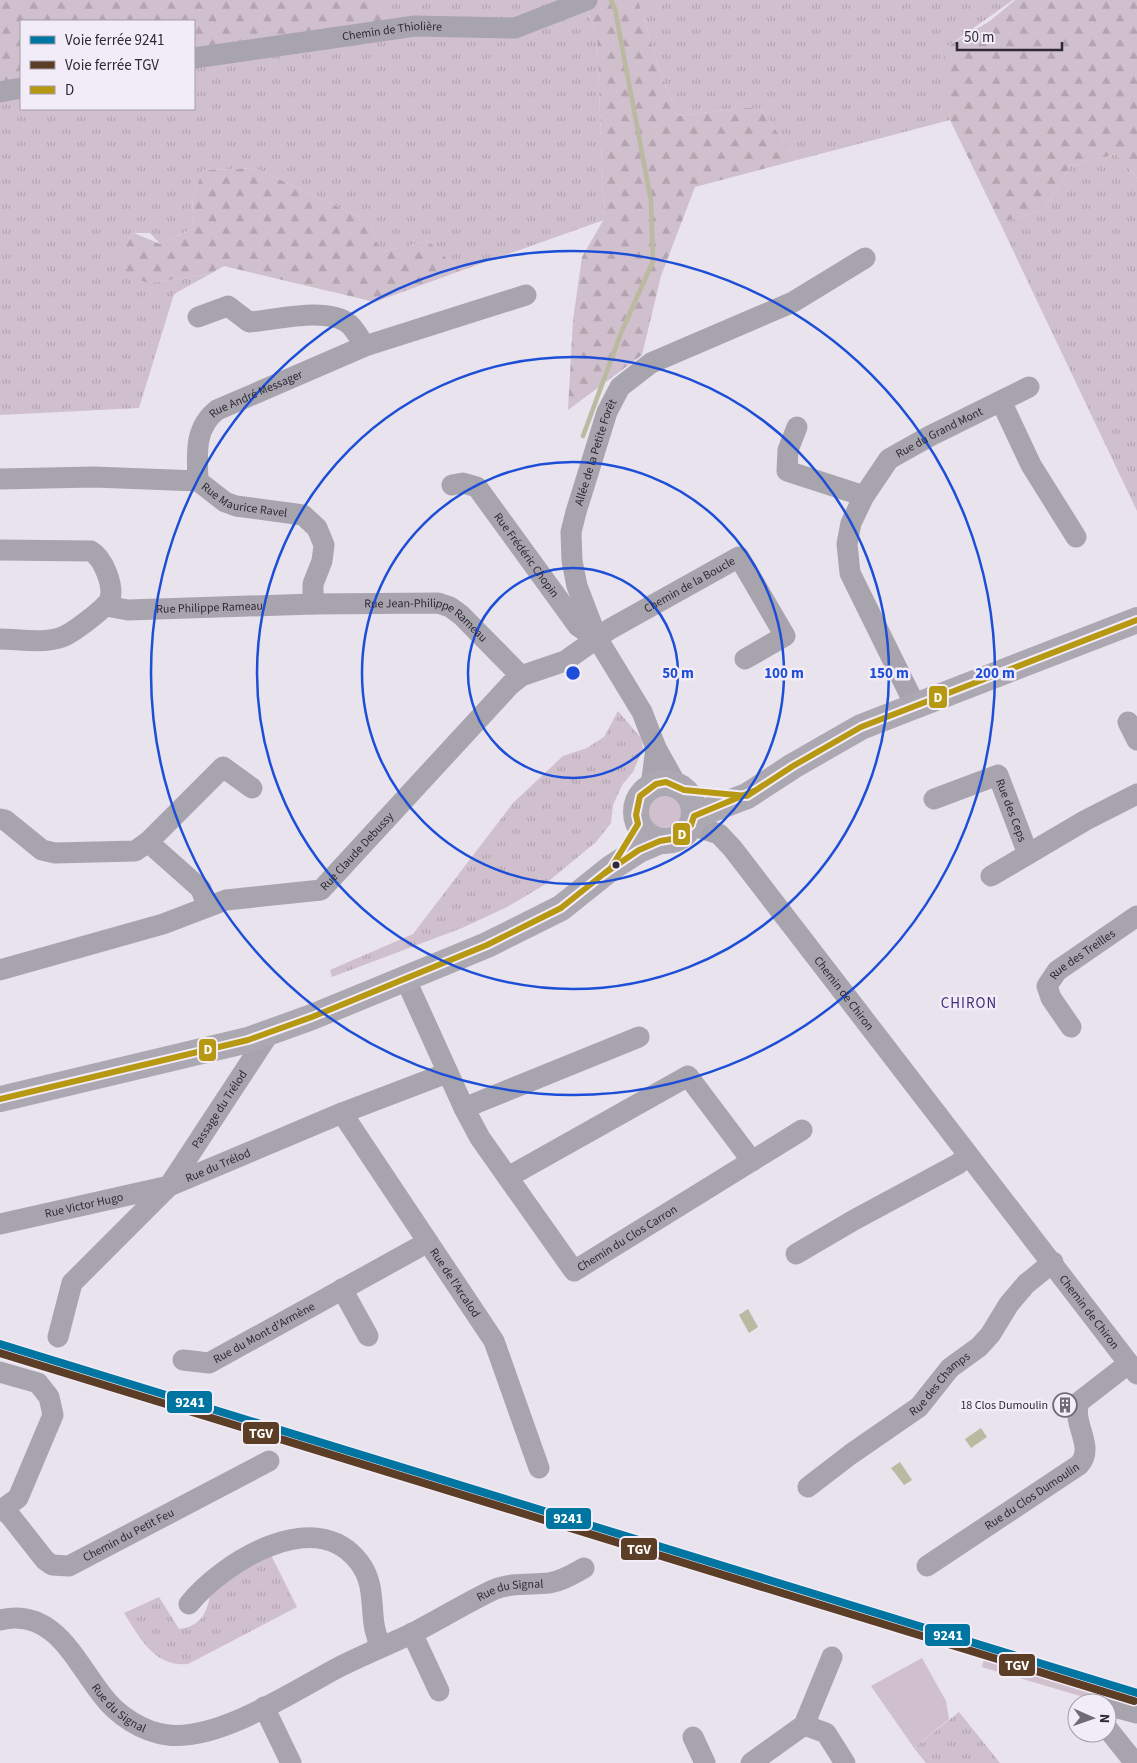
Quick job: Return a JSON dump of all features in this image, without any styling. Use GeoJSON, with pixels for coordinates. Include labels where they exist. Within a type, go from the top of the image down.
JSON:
{"type":"FeatureCollection","features":[{"type":"Feature","properties":{"kind":"main road"},"geometry":{"type":"LineString","coordinates":[[736,800],[670,787],[640,796],[636,805],[638,824],[651,838],[660,840],[678,838],[693,821],[736,800],[860,726],[974,684],[1137,620]]}},
{"type":"Feature","properties":{"kind":"main road"},"geometry":{"type":"LineString","coordinates":[[670,787],[691,797],[693,821]]}},
{"type":"Feature","properties":{"kind":"main road"},"geometry":{"type":"LineString","coordinates":[[611,868],[638,824]]}},
{"type":"Feature","properties":{"kind":"main road"},"geometry":{"type":"LineString","coordinates":[[0,1099],[248,1040],[312,1017],[487,946],[561,908],[611,868],[639,850],[660,840]]}},
{"type":"Feature","properties":{"kind":"street","name":"Chemin de Thiolière"},"geometry":{"type":"LineString","coordinates":[[195,58],[415,26],[515,28],[587,0]]}},
{"type":"Feature","properties":{"kind":"street"},"geometry":{"type":"LineString","coordinates":[[0,92],[20,88]]}},
{"type":"Feature","properties":{"kind":"street","name":"Allée de la Petite Forêt"},"geometry":{"type":"LineString","coordinates":[[670,787],[642,712],[597,638],[577,586],[572,561],[571,532],[607,412],[620,387],[651,363],[793,302],[865,258]]}},
{"type":"Feature","properties":{"kind":"street","name":"Rue André Messager"},"geometry":{"type":"LineString","coordinates":[[198,481],[198,442],[201,428],[206,419],[234,402],[365,346],[526,295]]}},
{"type":"Feature","properties":{"kind":"street"},"geometry":{"type":"LineString","coordinates":[[198,318],[228,306],[249,322],[320,315],[337,316],[350,325],[365,346]]}},
{"type":"Feature","properties":{"kind":"street","name":"Rue du Grand Mont"},"geometry":{"type":"LineString","coordinates":[[915,705],[850,573],[847,544],[851,523],[864,496],[889,459],[930,436],[1029,387]]}},
{"type":"Feature","properties":{"kind":"street"},"geometry":{"type":"LineString","coordinates":[[1001,401],[1031,465],[1076,537]]}},
{"type":"Feature","properties":{"kind":"street"},"geometry":{"type":"LineString","coordinates":[[797,427],[788,450],[787,471],[864,496]]}},
{"type":"Feature","properties":{"kind":"street","name":"Rue Maurice Ravel"},"geometry":{"type":"LineString","coordinates":[[0,479],[94,477],[198,481],[230,504],[303,515],[313,522],[321,534],[324,545],[322,561],[313,584],[313,604]]}},
{"type":"Feature","properties":{"kind":"street","name":"Rue Frédéric Chopin"},"geometry":{"type":"LineString","coordinates":[[452,485],[463,483],[477,487],[578,626],[590,636],[597,638]]}},
{"type":"Feature","properties":{"kind":"street"},"geometry":{"type":"LineString","coordinates":[[0,550],[78,549],[91,551],[98,555],[105,567],[111,598],[106,606],[61,638],[50,640],[0,639]]}},
{"type":"Feature","properties":{"kind":"street","name":"Chemin de la Boucle"},"geometry":{"type":"LineString","coordinates":[[597,638],[739,557],[785,636],[745,659]]}},
{"type":"Feature","properties":{"kind":"street","name":"Rue Jean-Philippe Rameau"},"geometry":{"type":"LineString","coordinates":[[313,604],[424,603],[450,607],[521,676]]}},
{"type":"Feature","properties":{"kind":"street","name":"Rue Philippe Rameau"},"geometry":{"type":"LineString","coordinates":[[106,606],[128,610],[313,604]]}},
{"type":"Feature","properties":{"kind":"street","name":"Rue Claude Debussy"},"geometry":{"type":"LineString","coordinates":[[0,970],[163,924],[226,900],[321,890],[510,685],[521,676],[565,660],[597,638]]}},
{"type":"Feature","properties":{"kind":"street"},"geometry":{"type":"LineString","coordinates":[[0,819],[5,820],[42,850],[54,853],[136,851],[148,842],[223,767],[252,788]]}},
{"type":"Feature","properties":{"kind":"street","name":"Rue des Ceps"},"geometry":{"type":"LineString","coordinates":[[934,799],[998,775],[1028,854]]}},
{"type":"Feature","properties":{"kind":"street","name":"Rue des Ceps"},"geometry":{"type":"LineString","coordinates":[[991,876],[1137,794]]}},
{"type":"Feature","properties":{"kind":"street"},"geometry":{"type":"LineString","coordinates":[[693,821],[719,834],[720,820],[736,800]]}},
{"type":"Feature","properties":{"kind":"street","name":"Chemin de Chiron"},"geometry":{"type":"LineString","coordinates":[[719,834],[1053,1262],[1133,1369]]}},
{"type":"Feature","properties":{"kind":"street"},"geometry":{"type":"LineString","coordinates":[[148,842],[201,889],[207,906]]}},
{"type":"Feature","properties":{"kind":"street","name":"Rue des Treilles"},"geometry":{"type":"LineString","coordinates":[[1071,1027],[1050,998],[1047,986],[1050,980],[1057,971],[1137,916]]}},
{"type":"Feature","properties":{"kind":"street","name":"Chemin du Clos Carron"},"geometry":{"type":"LineString","coordinates":[[405,978],[447,1072],[480,1138],[574,1271],[802,1130]]}},
{"type":"Feature","properties":{"kind":"street","name":"Passage du Trélod"},"geometry":{"type":"LineString","coordinates":[[169,1186],[270,1032]]}},
{"type":"Feature","properties":{"kind":"street"},"geometry":{"type":"LineString","coordinates":[[464,1108],[639,1037]]}},
{"type":"Feature","properties":{"kind":"street","name":"Rue du Trélod"},"geometry":{"type":"LineString","coordinates":[[58,1337],[72,1283],[169,1186],[342,1113],[447,1072]]}},
{"type":"Feature","properties":{"kind":"street"},"geometry":{"type":"LineString","coordinates":[[508,1177],[688,1076],[752,1161]]}},
{"type":"Feature","properties":{"kind":"street","name":"Rue de l'Arcalod"},"geometry":{"type":"LineString","coordinates":[[342,1113],[494,1341],[538,1468]]}},
{"type":"Feature","properties":{"kind":"street"},"geometry":{"type":"LineString","coordinates":[[796,1254],[854,1220],[958,1164],[968,1155]]}},
{"type":"Feature","properties":{"kind":"street","name":"Rue Victor Hugo"},"geometry":{"type":"LineString","coordinates":[[0,1224],[169,1186]]}},
{"type":"Feature","properties":{"kind":"street","name":"Rue du Mont d'Armène"},"geometry":{"type":"LineString","coordinates":[[183,1360],[209,1363],[428,1242]]}},
{"type":"Feature","properties":{"kind":"street","name":"Rue des Champs"},"geometry":{"type":"LineString","coordinates":[[808,1487],[918,1407],[950,1368],[979,1347],[990,1335],[1009,1304],[1026,1284],[1053,1262]]}},
{"type":"Feature","properties":{"kind":"street"},"geometry":{"type":"LineString","coordinates":[[342,1289],[368,1336]]}},
{"type":"Feature","properties":{"kind":"street","name":"Rue du Clos Dumoulin"},"geometry":{"type":"LineString","coordinates":[[927,1566],[1080,1465],[1084,1460],[1086,1452],[1077,1417],[1079,1402],[1133,1369]]}},
{"type":"Feature","properties":{"kind":"street","name":"Chemin du Petit Feu"},"geometry":{"type":"LineString","coordinates":[[3,1375],[38,1384],[49,1397],[53,1415],[18,1498],[2,1510],[45,1560],[52,1565],[69,1566],[269,1461]]}},
{"type":"Feature","properties":{"kind":"street"},"geometry":{"type":"LineString","coordinates":[[189,1604],[205,1585],[253,1553],[280,1542],[312,1537],[337,1545],[350,1552],[359,1562],[371,1590],[374,1625],[380,1647]]}},
{"type":"Feature","properties":{"kind":"street","name":"Rue du Signal"},"geometry":{"type":"LineString","coordinates":[[0,1620],[10,1618],[22,1619],[45,1626],[72,1650],[102,1695],[117,1711],[146,1729],[167,1735],[202,1733],[264,1707],[498,1588],[551,1583],[568,1577],[584,1568]]}},
{"type":"Feature","properties":{"kind":"street"},"geometry":{"type":"LineString","coordinates":[[412,1633],[439,1691]]}},
{"type":"Feature","properties":{"kind":"street"},"geometry":{"type":"LineString","coordinates":[[751,1763],[804,1725],[832,1657]]}},
{"type":"Feature","properties":{"kind":"street"},"geometry":{"type":"LineString","coordinates":[[264,1707],[291,1763]]}},
{"type":"Feature","properties":{"kind":"street"},"geometry":{"type":"LineString","coordinates":[[1117,1707],[1137,1712]]}},
{"type":"Feature","properties":{"kind":"street"},"geometry":{"type":"LineString","coordinates":[[804,1725],[826,1733],[845,1763]]}},
{"type":"Feature","properties":{"kind":"street"},"geometry":{"type":"LineString","coordinates":[[693,1737],[705,1763]]}},
{"type":"Feature","properties":{"kind":"street"},"geometry":{"type":"LineString","coordinates":[[1117,1740],[1135,1763]]}},
{"type":"Feature","properties":{"kind":"green space"},"geometry":{"type":"Polygon","coordinates":[[[0,0],[371,0],[388,21],[195,54],[195,20],[20,20],[20,83],[0,87],[0,0]]]}},
{"type":"Feature","properties":{"kind":"green space"},"geometry":{"type":"Polygon","coordinates":[[[371,0],[582,0],[597,34],[604,220],[460,271],[428,241],[380,252],[370,222],[255,168],[203,170],[192,198],[194,228],[160,244],[150,233],[134,233],[121,253],[148,283],[210,274],[174,294],[139,408],[0,415],[0,87],[20,83],[20,110],[195,110],[195,54],[387,20],[371,0]]]}},
{"type":"Feature","properties":{"kind":"green space"},"geometry":{"type":"Polygon","coordinates":[[[582,0],[638,0],[661,74],[678,116],[740,108],[760,108],[797,160],[695,187],[661,276],[642,355],[568,410],[573,320],[582,257],[604,219],[597,34],[582,0]]]}},
{"type":"Feature","properties":{"kind":"green space"},"geometry":{"type":"Polygon","coordinates":[[[638,0],[1013,0],[944,49],[950,120],[797,160],[760,108],[740,108],[678,116],[661,74],[638,0]]]}},
{"type":"Feature","properties":{"kind":"green space"},"geometry":{"type":"Polygon","coordinates":[[[1015,0],[1137,0],[1137,178],[1116,154],[1070,166],[1043,210],[1000,223],[950,120],[943,49],[990,21],[1015,0]]]}},
{"type":"Feature","properties":{"kind":"green space"},"geometry":{"type":"Polygon","coordinates":[[[1116,154],[1137,178],[1137,511],[1000,223],[1043,210],[1070,166],[1116,154]]]}},
{"type":"Feature","properties":{"kind":"green space"},"geometry":{"type":"Polygon","coordinates":[[[255,168],[370,222],[380,252],[428,241],[460,271],[375,302],[224,266],[210,274],[148,283],[124,273],[121,253],[134,233],[160,244],[194,228],[192,198],[203,170],[255,168]]]}},
{"type":"Feature","properties":{"kind":"green space"},"geometry":{"type":"Polygon","coordinates":[[[618,711],[641,738],[643,748],[633,772],[622,785],[613,805],[611,823],[596,842],[544,885],[507,907],[462,928],[332,977],[330,970],[413,934],[513,803],[563,756],[587,748],[604,737],[618,711]]]}},
{"type":"Feature","properties":{"kind":"green space"},"geometry":{"type":"Polygon","coordinates":[[[665,794],[677,799],[682,811],[677,823],[665,828],[653,823],[648,811],[653,799],[665,794]]]}},
{"type":"Feature","properties":{"kind":"green space"},"geometry":{"type":"Polygon","coordinates":[[[270,1553],[297,1607],[188,1664],[176,1664],[157,1656],[142,1641],[124,1613],[159,1597],[179,1629],[188,1627],[200,1620],[204,1614],[212,1587],[270,1553]]]}},
{"type":"Feature","properties":{"kind":"green space"},"geometry":{"type":"Polygon","coordinates":[[[985,1655],[1116,1693],[1070,1693],[982,1667],[985,1655]]]}},
{"type":"Feature","properties":{"kind":"green space"},"geometry":{"type":"Polygon","coordinates":[[[922,1658],[946,1701],[949,1719],[914,1748],[871,1686],[922,1658]]]}},
{"type":"Feature","properties":{"kind":"green space"},"geometry":{"type":"Polygon","coordinates":[[[1117,1693],[1137,1699],[1137,1709],[1117,1703],[1117,1693]]]}},
{"type":"Feature","properties":{"kind":"green space"},"geometry":{"type":"Polygon","coordinates":[[[959,1712],[1000,1763],[926,1763],[914,1748],[959,1712]]]}},
{"type":"Feature","properties":{"kind":"shaded area"},"geometry":{"type":"Polygon","coordinates":[[[748,1309],[758,1327],[749,1333],[739,1315],[748,1309]]]}},
{"type":"Feature","properties":{"kind":"shaded area"},"geometry":{"type":"Polygon","coordinates":[[[981,1428],[987,1437],[971,1448],[965,1439],[981,1428]]]}},
{"type":"Feature","properties":{"kind":"shaded area"},"geometry":{"type":"Polygon","coordinates":[[[900,1462],[912,1480],[904,1485],[891,1468],[900,1462]]]}},
{"type":"Feature","properties":{"kind":"waterway"},"geometry":{"type":"LineString","coordinates":[[583,436],[621,333],[653,261],[651,201],[615,9],[611,0]]}},
{"type":"Feature","properties":{"kind":"rail line","name":"9241"},"geometry":{"type":"LineString","coordinates":[[0,1344],[1137,1693]]}},
{"type":"Feature","properties":{"kind":"rail line","name":"TGV"},"geometry":{"type":"LineString","coordinates":[[0,1353],[1134,1701]]}},
{"type":"Feature","properties":{"kind":"transit line","name":"D"},"geometry":{"type":"LineString","coordinates":[[0,1099],[248,1040],[312,1017],[487,945],[561,908],[611,868],[638,824],[636,815],[640,796],[656,784],[666,782],[684,790],[747,796],[793,766],[861,727],[1137,620]]}},
{"type":"Feature","properties":{"kind":"transit line","name":"D"},"geometry":{"type":"LineString","coordinates":[[605,873],[639,850],[660,841],[678,838],[691,825],[694,816],[754,791]]}},
{"type":"Feature","properties":{"kind":"place","name":"18 Clos Dumoulin"},"geometry":{"type":"Point","coordinates":[1065,1405]}},
{"type":"Feature","properties":{"kind":"district","name":"CHIRON"},"geometry":{"type":"Point","coordinates":[969,1003]}}]}
